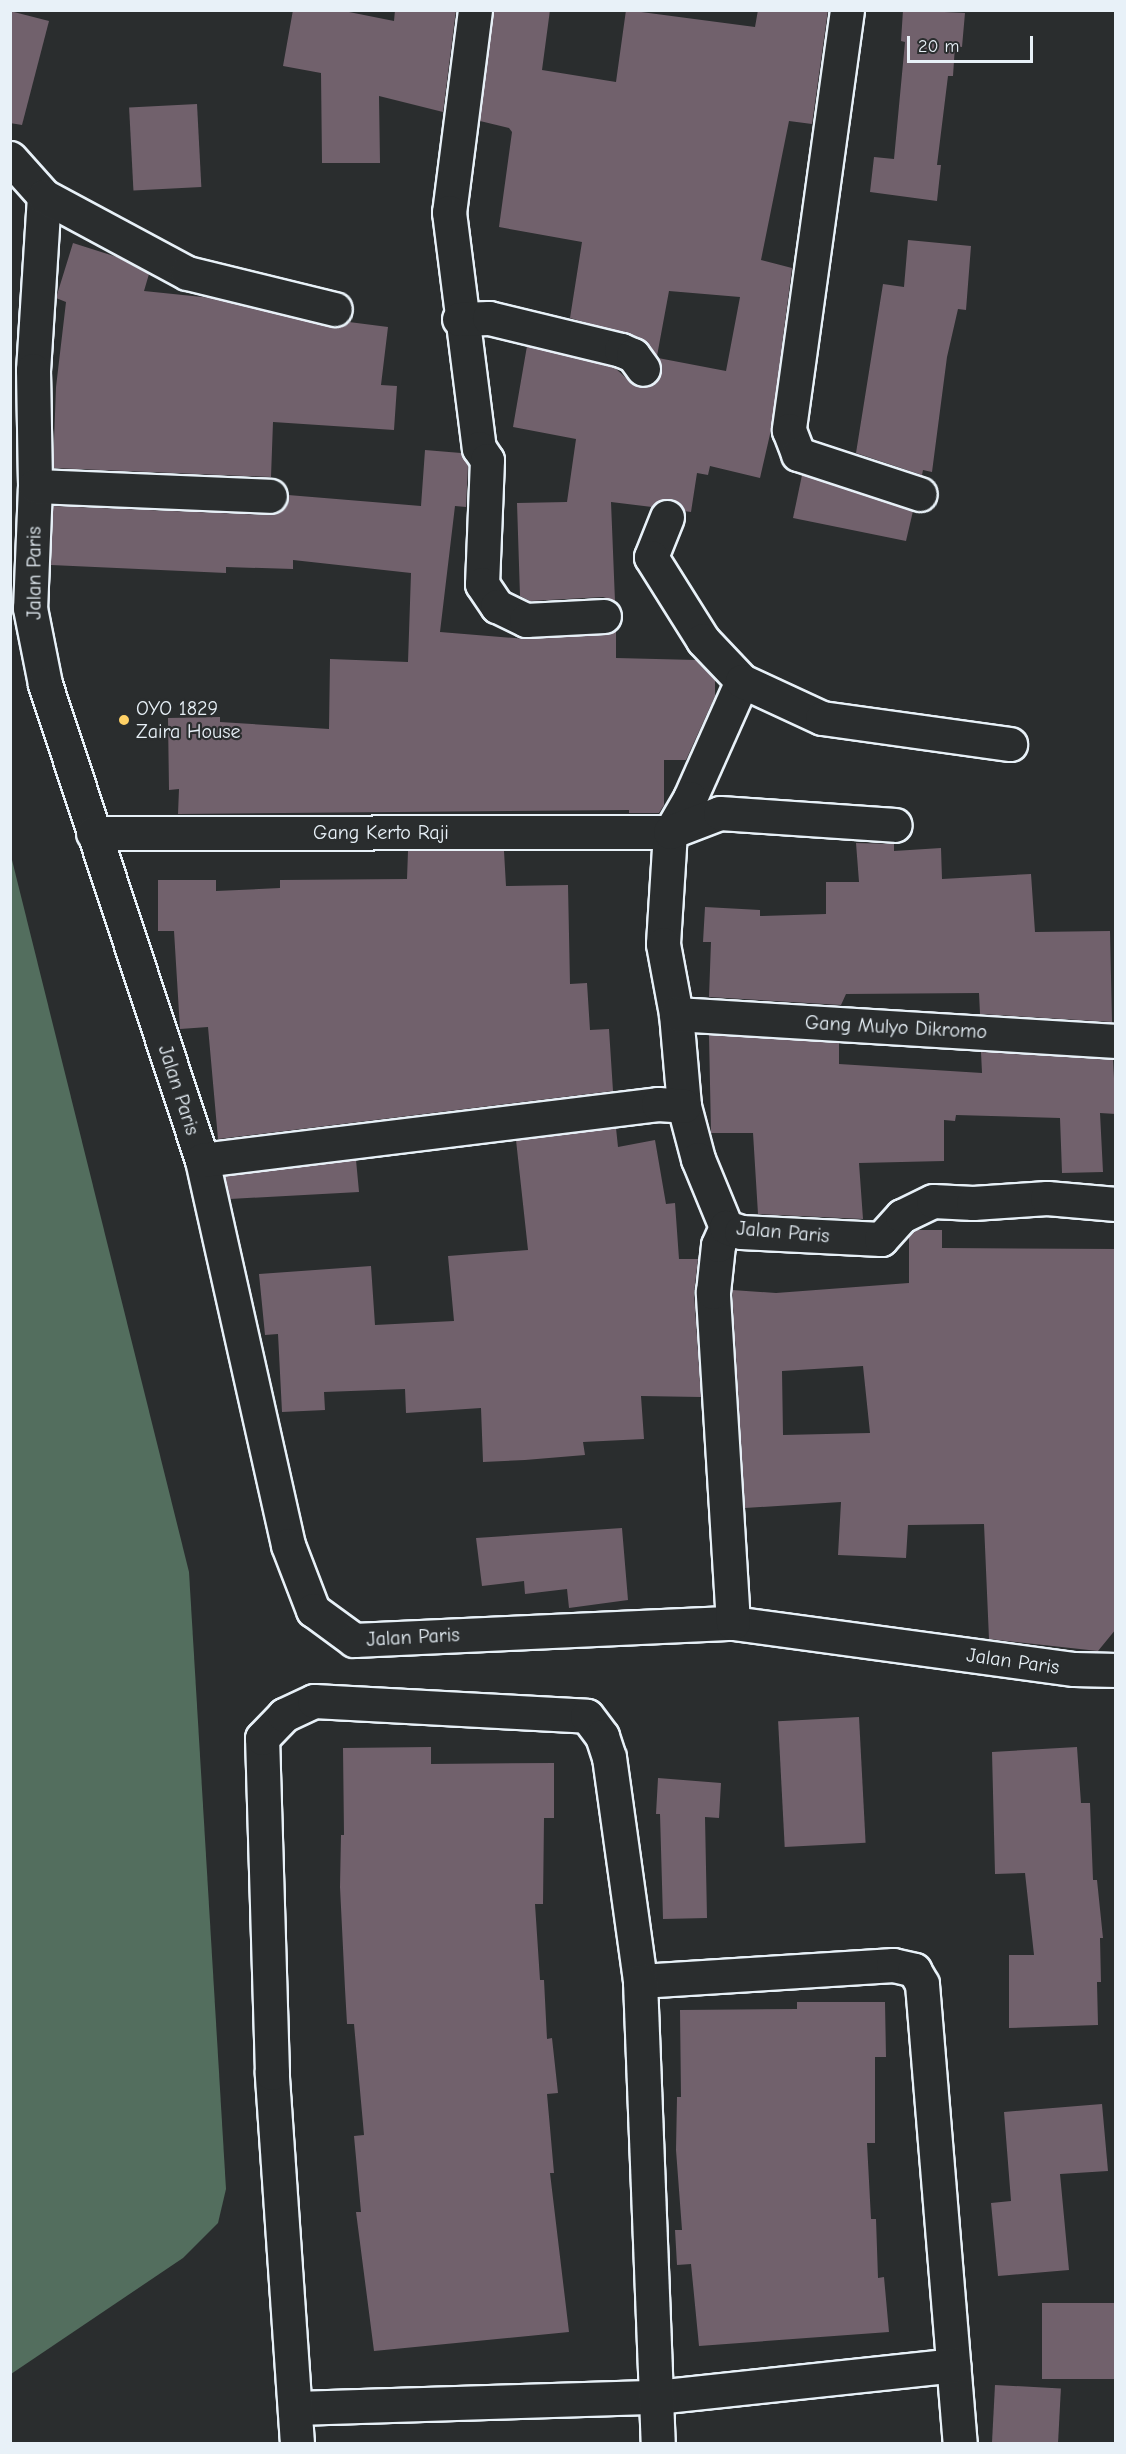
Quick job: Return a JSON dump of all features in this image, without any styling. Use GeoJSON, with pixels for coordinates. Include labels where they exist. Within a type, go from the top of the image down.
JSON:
{"type":"FeatureCollection","features":[{"type":"Feature","properties":{"kind":"street"},"geometry":{"type":"LineString","coordinates":[[475,10],[449,212],[459,319],[479,448],[487,460],[482,584],[497,606],[526,620],[604,616]]}},
{"type":"Feature","properties":{"kind":"street"},"geometry":{"type":"LineString","coordinates":[[848,10],[789,430],[798,454],[920,494]]}},
{"type":"Feature","properties":{"kind":"street"},"geometry":{"type":"LineString","coordinates":[[10,158],[44,196],[187,273],[335,309]]}},
{"type":"Feature","properties":{"kind":"street","name":"Jalan Paris"},"geometry":{"type":"LineString","coordinates":[[44,196],[33,370],[35,486],[30,608],[45,684],[202,1160],[288,1545],[313,1610],[354,1640],[733,1623],[1074,1670],[1116,1670]]}},
{"type":"Feature","properties":{"kind":"street"},"geometry":{"type":"LineString","coordinates":[[459,319],[489,318],[621,350],[633,355],[643,369]]}},
{"type":"Feature","properties":{"kind":"street"},"geometry":{"type":"LineString","coordinates":[[35,486],[270,496]]}},
{"type":"Feature","properties":{"kind":"street"},"geometry":{"type":"LineString","coordinates":[[667,517],[651,557],[703,640],[742,681],[822,718],[1010,744]]}},
{"type":"Feature","properties":{"kind":"street"},"geometry":{"type":"LineString","coordinates":[[726,1227],[698,1159],[684,1106],[676,1014],[663,944],[670,832],[690,798],[742,681]]}},
{"type":"Feature","properties":{"kind":"street"},"geometry":{"type":"LineString","coordinates":[[670,832],[720,813],[896,825]]}},
{"type":"Feature","properties":{"kind":"street","name":"Gang Kerto Raji"},"geometry":{"type":"LineString","coordinates":[[93,833],[670,832]]}},
{"type":"Feature","properties":{"kind":"street","name":"Gang Mulyo Dikromo"},"geometry":{"type":"LineString","coordinates":[[676,1014],[1116,1041]]}},
{"type":"Feature","properties":{"kind":"street"},"geometry":{"type":"LineString","coordinates":[[202,1160],[658,1104],[684,1106]]}},
{"type":"Feature","properties":{"kind":"street","name":"Jalan Paris"},"geometry":{"type":"LineString","coordinates":[[733,1623],[713,1292],[718,1245],[726,1227],[741,1232],[881,1239],[902,1216],[933,1201],[973,1203],[1047,1198],[1116,1204]]}},
{"type":"Feature","properties":{"kind":"street"},"geometry":{"type":"LineString","coordinates":[[297,2444],[272,2073],[262,1738],[284,1715],[314,1701],[587,1716],[602,1736],[609,1757],[640,1981],[658,2444]]}},
{"type":"Feature","properties":{"kind":"street"},"geometry":{"type":"LineString","coordinates":[[640,1981],[893,1965],[914,1970],[922,1984],[960,2444]]}},
{"type":"Feature","properties":{"kind":"street"},"geometry":{"type":"LineString","coordinates":[[296,2408],[656,2397],[953,2365]]}},
{"type":"Feature","properties":{"kind":"green space"},"geometry":{"type":"Polygon","coordinates":[[[10,852],[189,1572],[226,2189],[218,2223],[183,2258],[11,2374],[10,852]]]}},
{"type":"Feature","properties":{"kind":"building"},"geometry":{"type":"Polygon","coordinates":[[[293,10],[339,10],[394,21],[395,10],[456,10],[443,112],[379,96],[380,163],[322,163],[321,73],[283,66],[293,10]]]}},
{"type":"Feature","properties":{"kind":"building"},"geometry":{"type":"Polygon","coordinates":[[[493,10],[550,10],[542,70],[616,82],[626,10],[755,27],[758,10],[828,10],[812,124],[789,121],[761,260],[792,268],[771,430],[760,478],[710,466],[708,475],[697,473],[691,512],[684,511],[673,499],[664,499],[652,507],[611,502],[615,601],[603,597],[530,601],[520,596],[517,503],[567,502],[576,439],[513,427],[527,346],[615,368],[635,386],[644,388],[660,377],[658,358],[726,371],[740,297],[669,291],[657,356],[640,338],[570,318],[582,242],[499,227],[512,132],[509,128],[480,121],[493,10]]]}},
{"type":"Feature","properties":{"kind":"building"},"geometry":{"type":"Polygon","coordinates":[[[903,10],[965,13],[962,47],[955,46],[953,76],[948,76],[937,165],[941,165],[937,201],[870,192],[874,157],[894,159],[905,42],[901,41],[903,10]]]}},
{"type":"Feature","properties":{"kind":"building"},"geometry":{"type":"Polygon","coordinates":[[[10,11],[49,21],[22,125],[10,123],[10,11]]]}},
{"type":"Feature","properties":{"kind":"building"},"geometry":{"type":"Polygon","coordinates":[[[197,104],[201,187],[133,190],[129,108],[197,104]]]}},
{"type":"Feature","properties":{"kind":"building"},"geometry":{"type":"Polygon","coordinates":[[[908,240],[971,246],[966,310],[958,309],[947,357],[932,472],[923,470],[922,475],[856,453],[883,284],[904,287],[908,240]]]}},
{"type":"Feature","properties":{"kind":"building"},"geometry":{"type":"Polygon","coordinates":[[[73,243],[117,257],[149,274],[144,291],[212,298],[331,327],[349,322],[388,327],[381,385],[397,386],[394,430],[273,422],[271,477],[53,468],[56,387],[66,302],[56,298],[73,243]]]}},
{"type":"Feature","properties":{"kind":"building"},"geometry":{"type":"Polygon","coordinates":[[[425,450],[461,453],[468,465],[466,507],[455,506],[440,632],[527,639],[605,635],[616,630],[616,658],[696,660],[715,680],[715,696],[686,760],[664,760],[664,805],[659,813],[629,813],[629,810],[178,814],[179,789],[169,790],[168,718],[220,717],[220,722],[329,729],[330,659],[408,662],[411,573],[293,560],[293,569],[226,567],[226,573],[51,565],[53,506],[269,515],[285,507],[288,495],[421,506],[425,450]]]}},
{"type":"Feature","properties":{"kind":"building"},"geometry":{"type":"Polygon","coordinates":[[[802,475],[913,511],[906,541],[793,518],[802,475]]]}},
{"type":"Feature","properties":{"kind":"building"},"geometry":{"type":"Polygon","coordinates":[[[856,843],[894,844],[894,851],[941,848],[942,879],[1031,874],[1035,932],[1110,931],[1112,1022],[980,1014],[979,993],[846,994],[841,1005],[709,997],[711,942],[703,942],[705,907],[760,910],[760,916],[826,914],[826,882],[859,882],[856,843]]]}},
{"type":"Feature","properties":{"kind":"building"},"geometry":{"type":"Polygon","coordinates":[[[408,851],[504,851],[506,886],[568,885],[570,984],[587,983],[590,1030],[609,1029],[613,1091],[218,1139],[208,1027],[180,1029],[174,931],[158,931],[158,880],[216,880],[216,891],[280,888],[280,880],[407,879],[408,851]]]}},
{"type":"Feature","properties":{"kind":"building"},"geometry":{"type":"Polygon","coordinates":[[[709,1035],[839,1043],[839,1064],[982,1073],[981,1052],[1113,1060],[1116,1114],[1100,1113],[1103,1172],[1062,1173],[1060,1118],[956,1115],[955,1121],[944,1120],[944,1161],[859,1163],[863,1219],[758,1214],[753,1133],[711,1133],[709,1035]]]}},
{"type":"Feature","properties":{"kind":"building"},"geometry":{"type":"Polygon","coordinates":[[[616,1128],[618,1147],[655,1140],[666,1204],[675,1203],[679,1259],[698,1259],[694,1293],[701,1397],[641,1396],[644,1439],[583,1442],[585,1455],[483,1462],[481,1408],[406,1413],[405,1389],[324,1392],[325,1410],[282,1412],[278,1334],[265,1335],[259,1274],[371,1266],[375,1325],[454,1321],[448,1256],[528,1250],[516,1140],[616,1128]]]}},
{"type":"Feature","properties":{"kind":"building"},"geometry":{"type":"Polygon","coordinates":[[[356,1160],[359,1192],[230,1199],[225,1176],[356,1160]]]}},
{"type":"Feature","properties":{"kind":"building"},"geometry":{"type":"Polygon","coordinates":[[[916,1230],[942,1230],[942,1248],[1116,1249],[1116,1629],[1098,1651],[989,1639],[984,1524],[908,1525],[906,1558],[838,1555],[841,1502],[745,1508],[732,1290],[776,1293],[909,1283],[909,1236],[916,1230]],[[863,1366],[782,1371],[783,1435],[870,1433],[863,1366]]]}},
{"type":"Feature","properties":{"kind":"building"},"geometry":{"type":"Polygon","coordinates":[[[622,1528],[628,1600],[569,1608],[567,1589],[525,1594],[524,1581],[482,1586],[476,1538],[622,1528]]]}},
{"type":"Feature","properties":{"kind":"building"},"geometry":{"type":"Polygon","coordinates":[[[859,1717],[866,1843],[785,1847],[778,1721],[859,1717]]]}},
{"type":"Feature","properties":{"kind":"building"},"geometry":{"type":"Polygon","coordinates":[[[431,1747],[431,1764],[554,1763],[554,1818],[544,1818],[543,1904],[535,1904],[540,1980],[544,1980],[547,2039],[552,2038],[558,2093],[547,2094],[554,2173],[550,2173],[569,2332],[374,2351],[356,2212],[361,2212],[354,2136],[364,2135],[354,2024],[347,2024],[345,1989],[340,1887],[341,1835],[344,1835],[343,1748],[431,1747]]]}},
{"type":"Feature","properties":{"kind":"building"},"geometry":{"type":"Polygon","coordinates":[[[1077,1747],[1081,1803],[1090,1803],[1093,1880],[1097,1880],[1103,1938],[1100,1938],[1101,1982],[1097,1982],[1098,2025],[1009,2028],[1009,1955],[1034,1955],[1025,1873],[995,1874],[992,1752],[1077,1747]]]}},
{"type":"Feature","properties":{"kind":"building"},"geometry":{"type":"Polygon","coordinates":[[[658,1778],[721,1783],[719,1818],[705,1817],[707,1918],[663,1919],[660,1814],[656,1814],[658,1778]]]}},
{"type":"Feature","properties":{"kind":"building"},"geometry":{"type":"Polygon","coordinates":[[[797,2002],[885,2002],[886,2057],[875,2057],[875,2143],[867,2143],[871,2219],[876,2219],[878,2278],[884,2277],[889,2332],[699,2346],[691,2264],[677,2265],[675,2230],[682,2230],[676,2150],[677,2097],[681,2097],[680,2010],[797,2009],[797,2002]]]}},
{"type":"Feature","properties":{"kind":"building"},"geometry":{"type":"Polygon","coordinates":[[[1102,2104],[1108,2171],[1060,2174],[1069,2270],[998,2276],[991,2203],[1011,2201],[1004,2112],[1102,2104]]]}},
{"type":"Feature","properties":{"kind":"building"},"geometry":{"type":"Polygon","coordinates":[[[1042,2303],[1116,2303],[1116,2379],[1042,2379],[1042,2303]]]}},
{"type":"Feature","properties":{"kind":"building"},"geometry":{"type":"Polygon","coordinates":[[[995,2385],[1061,2388],[1058,2444],[992,2444],[995,2385]]]}},
{"type":"Feature","properties":{"kind":"place","name":"OYO 1829 Zaira House"},"geometry":{"type":"Point","coordinates":[124,720]}}]}
